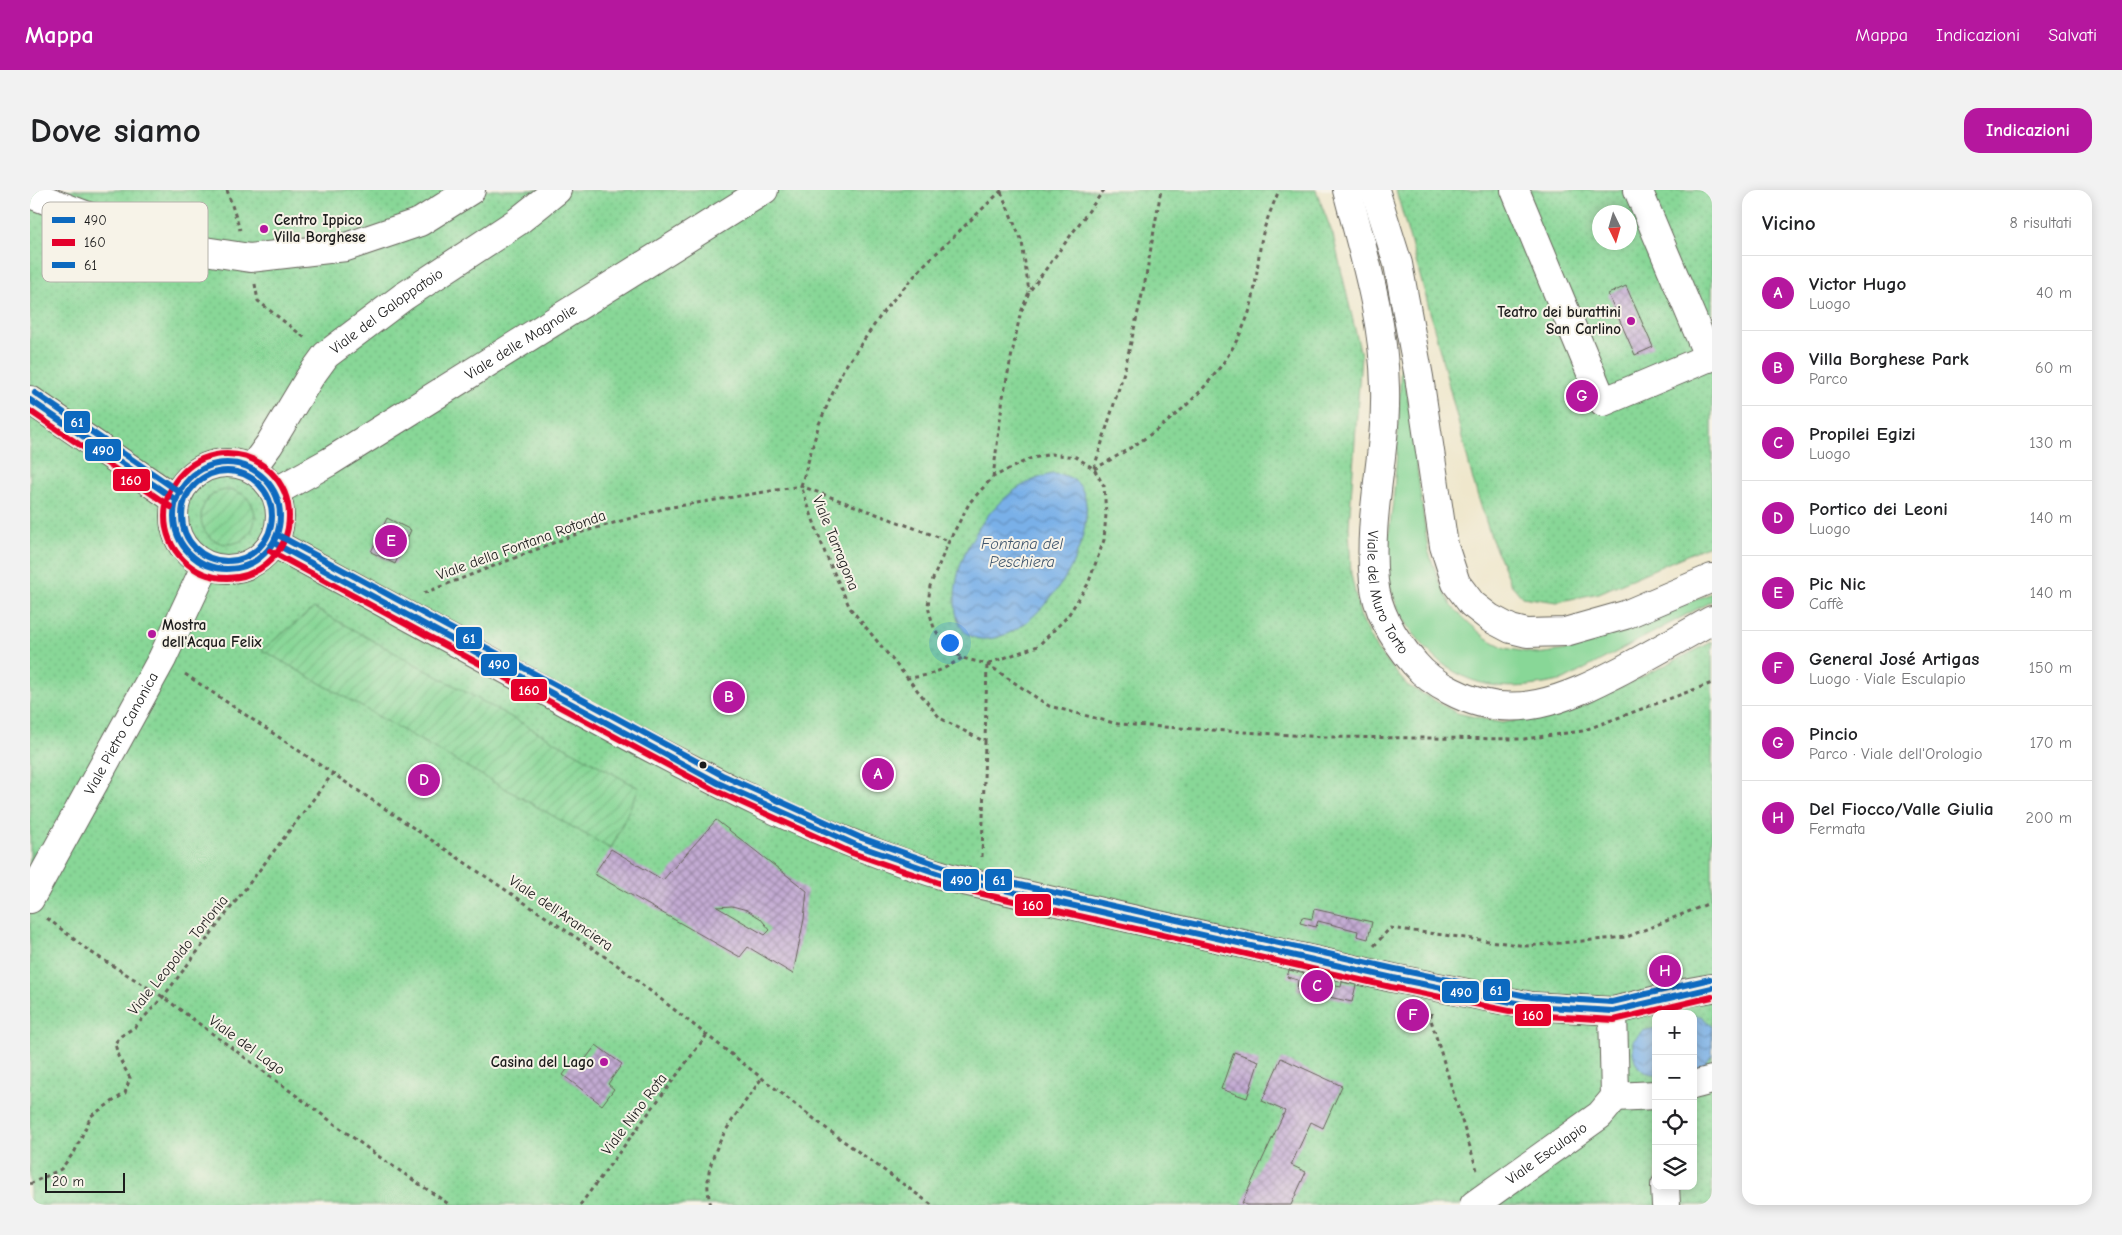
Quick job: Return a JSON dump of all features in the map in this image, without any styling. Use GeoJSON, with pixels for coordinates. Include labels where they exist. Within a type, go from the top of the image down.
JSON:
{"type":"FeatureCollection","features":[{"type":"Feature","properties":{"kind":"street"},"geometry":{"type":"LineString","coordinates":[[208,252],[250,258],[346,246],[420,222],[471,190]]}},
{"type":"Feature","properties":{"kind":"street","name":"Viale del Galoppatoio"},"geometry":{"type":"LineString","coordinates":[[252,468],[269,445],[310,377],[326,355],[403,297],[517,222],[557,190]]}},
{"type":"Feature","properties":{"kind":"street","name":"Viale delle Magnolie"},"geometry":{"type":"LineString","coordinates":[[275,492],[329,462],[764,190]]}},
{"type":"Feature","properties":{"kind":"street","name":"Viale del Muro Torto"},"geometry":{"type":"LineString","coordinates":[[1347,190],[1371,278],[1383,353],[1385,407],[1374,531],[1375,589],[1382,614],[1398,644],[1408,656],[1430,678],[1470,700],[1502,706],[1544,704],[1589,688],[1712,620]]}},
{"type":"Feature","properties":{"kind":"street"},"geometry":{"type":"LineString","coordinates":[[1375,190],[1398,264],[1419,377],[1444,546],[1456,582],[1472,604],[1490,618],[1511,629],[1527,633],[1565,632],[1625,615],[1712,578]]}},
{"type":"Feature","properties":{"kind":"street"},"geometry":{"type":"LineString","coordinates":[[1515,190],[1603,402],[1710,357],[1638,190]]}},
{"type":"Feature","properties":{"kind":"street"},"geometry":{"type":"LineString","coordinates":[[30,194],[51,202]]}},
{"type":"Feature","properties":{"kind":"street"},"geometry":{"type":"LineString","coordinates":[[30,400],[176,500]]}},
{"type":"Feature","properties":{"kind":"street"},"geometry":{"type":"LineString","coordinates":[[222,462],[252,468],[265,478],[275,492],[281,510],[280,527],[274,543],[265,554],[244,567],[227,570],[206,566],[188,554],[177,536],[174,524],[176,500],[188,479],[206,467],[222,462]]}},
{"type":"Feature","properties":{"kind":"street"},"geometry":{"type":"LineString","coordinates":[[274,543],[660,754],[848,844],[898,862],[981,885],[1375,974],[1531,1006],[1613,1011],[1712,988]]}},
{"type":"Feature","properties":{"kind":"street","name":"Viale Pietro Canonica"},"geometry":{"type":"LineString","coordinates":[[37,908],[162,659],[206,566]]}},
{"type":"Feature","properties":{"kind":"street"},"geometry":{"type":"LineString","coordinates":[[1613,1011],[1615,1097],[1652,1095]]}},
{"type":"Feature","properties":{"kind":"street"},"geometry":{"type":"LineString","coordinates":[[1697,1084],[1712,1080]]}},
{"type":"Feature","properties":{"kind":"street","name":"Viale Esculapio"},"geometry":{"type":"LineString","coordinates":[[1480,1201],[1600,1115],[1615,1097]]}},
{"type":"Feature","properties":{"kind":"street"},"geometry":{"type":"LineString","coordinates":[[1665,1190],[1666,1205]]}},
{"type":"Feature","properties":{"kind":"path"},"geometry":{"type":"LineString","coordinates":[[993,477],[1003,397],[1020,315],[1029,292],[1104,190]]}},
{"type":"Feature","properties":{"kind":"path"},"geometry":{"type":"LineString","coordinates":[[1094,468],[1124,372],[1145,282],[1161,190]]}},
{"type":"Feature","properties":{"kind":"path"},"geometry":{"type":"LineString","coordinates":[[1094,468],[1156,432],[1199,394],[1224,364],[1247,317],[1256,283],[1264,230],[1280,190]]}},
{"type":"Feature","properties":{"kind":"path"},"geometry":{"type":"LineString","coordinates":[[1001,191],[1022,242],[1029,292]]}},
{"type":"Feature","properties":{"kind":"path","name":"Viale Tarragona"},"geometry":{"type":"LineString","coordinates":[[985,742],[940,718],[905,678],[850,608],[825,553],[801,486],[819,424],[843,370],[886,308],[924,265],[1001,191]]}},
{"type":"Feature","properties":{"kind":"path"},"geometry":{"type":"LineString","coordinates":[[987,664],[1038,646],[1067,617],[1088,584],[1104,540],[1106,514],[1104,486],[1094,468],[1076,457],[1051,454],[1029,459],[993,477],[970,502],[949,541],[930,586],[928,607],[934,628],[946,646],[962,658],[987,664],[1049,706],[1118,724],[1323,737],[1524,739],[1582,731],[1712,683]]}},
{"type":"Feature","properties":{"kind":"path","name":"Viale della Fontana Rotonda"},"geometry":{"type":"LineString","coordinates":[[391,607],[579,533],[666,508],[801,486],[949,541]]}},
{"type":"Feature","properties":{"kind":"path"},"geometry":{"type":"LineString","coordinates":[[905,678],[924,677],[941,671],[962,658]]}},
{"type":"Feature","properties":{"kind":"path","name":"Viale dell'Aranciera"},"geometry":{"type":"LineString","coordinates":[[162,659],[334,772],[617,965],[830,1132],[932,1205]]}},
{"type":"Feature","properties":{"kind":"path"},"geometry":{"type":"LineString","coordinates":[[981,885],[987,664]]}},
{"type":"Feature","properties":{"kind":"path","name":"Viale Leopoldo Torlonia"},"geometry":{"type":"LineString","coordinates":[[30,1184],[61,1169],[75,1151],[90,1116],[125,1093],[130,1078],[118,1056],[115,1043],[121,1036],[135,1027],[163,996],[334,772]]}},
{"type":"Feature","properties":{"kind":"path"},"geometry":{"type":"LineString","coordinates":[[1372,948],[1390,928],[1527,946],[1627,937],[1712,902]]}},
{"type":"Feature","properties":{"kind":"path","name":"Viale del Lago"},"geometry":{"type":"LineString","coordinates":[[37,908],[89,951],[163,996],[378,1156],[450,1205]]}},
{"type":"Feature","properties":{"kind":"path","name":"Viale Nino Rota"},"geometry":{"type":"LineString","coordinates":[[580,1205],[706,1036]]}},
{"type":"Feature","properties":{"kind":"path"},"geometry":{"type":"LineString","coordinates":[[1436,1036],[1480,1201]]}},
{"type":"Feature","properties":{"kind":"path"},"geometry":{"type":"LineString","coordinates":[[711,1205],[709,1199],[710,1169],[718,1144],[761,1079]]}},
{"type":"Feature","properties":{"kind":"green space"},"geometry":{"type":"Polygon","coordinates":[[[30,190],[1316,190],[1333,235],[1361,355],[1349,527],[1351,574],[1360,615],[1377,650],[1407,685],[1457,713],[1502,723],[1577,709],[1712,642],[1712,1205],[30,1205],[30,190]]]}},
{"type":"Feature","properties":{"kind":"green space"},"geometry":{"type":"Polygon","coordinates":[[[1396,190],[1712,190],[1712,544],[1599,593],[1557,602],[1522,597],[1510,583],[1492,540],[1474,484],[1429,308],[1396,190]]]}},
{"type":"Feature","properties":{"kind":"green space"},"geometry":{"type":"Polygon","coordinates":[[[1401,348],[1428,550],[1439,581],[1451,605],[1486,638],[1505,648],[1537,654],[1573,649],[1712,593],[1712,601],[1564,680],[1522,687],[1484,683],[1466,678],[1433,656],[1399,611],[1388,578],[1387,569],[1397,456],[1401,348]]]}},
{"type":"Feature","properties":{"kind":"green space"},"geometry":{"type":"Polygon","coordinates":[[[228,490],[238,492],[247,498],[253,507],[255,517],[253,527],[247,536],[238,542],[228,544],[218,542],[209,536],[203,527],[201,517],[203,507],[209,498],[218,492],[228,490]]]}},
{"type":"Feature","properties":{"kind":"green space"},"geometry":{"type":"Polygon","coordinates":[[[314,608],[639,788],[611,849],[262,650],[314,608]]]}},
{"type":"Feature","properties":{"kind":"water","name":"Fontana del Peschiera"},"geometry":{"type":"Polygon","coordinates":[[[1052,474],[1070,477],[1080,487],[1086,500],[1083,535],[1070,568],[1063,581],[1043,607],[1017,628],[998,637],[981,639],[968,635],[960,625],[956,612],[955,597],[960,566],[965,553],[982,523],[999,503],[1021,486],[1052,474]]]}},
{"type":"Feature","properties":{"kind":"water"},"geometry":{"type":"Polygon","coordinates":[[[1697,1016],[1701,1016],[1712,1026],[1712,1055],[1705,1064],[1697,1068],[1697,1016]]]}},
{"type":"Feature","properties":{"kind":"water"},"geometry":{"type":"Polygon","coordinates":[[[1652,1029],[1652,1073],[1640,1068],[1633,1053],[1633,1041],[1642,1031],[1652,1029]]]}},
{"type":"Feature","properties":{"kind":"building","name":"Teatro dei burattini San Carlino"},"geometry":{"type":"Polygon","coordinates":[[[1626,286],[1653,347],[1635,355],[1608,294],[1626,286]]]}},
{"type":"Feature","properties":{"kind":"building"},"geometry":{"type":"Polygon","coordinates":[[[387,518],[411,530],[395,564],[371,552],[387,518]]]}},
{"type":"Feature","properties":{"kind":"building"},"geometry":{"type":"Polygon","coordinates":[[[716,820],[807,891],[804,919],[793,974],[748,947],[740,957],[594,874],[611,849],[663,880],[716,820]],[[732,906],[717,907],[765,935],[770,930],[760,918],[747,910],[732,906]]]}},
{"type":"Feature","properties":{"kind":"building"},"geometry":{"type":"Polygon","coordinates":[[[1314,909],[1372,922],[1368,939],[1357,936],[1358,931],[1318,921],[1316,927],[1300,923],[1302,917],[1312,919],[1314,909]]]}},
{"type":"Feature","properties":{"kind":"building"},"geometry":{"type":"Polygon","coordinates":[[[1289,970],[1305,974],[1304,979],[1341,987],[1342,982],[1356,985],[1352,1002],[1297,990],[1298,980],[1287,977],[1289,970]]]}},
{"type":"Feature","properties":{"kind":"building"},"geometry":{"type":"Polygon","coordinates":[[[596,1045],[622,1064],[608,1084],[614,1089],[602,1105],[563,1075],[574,1060],[581,1065],[596,1045]]]}},
{"type":"Feature","properties":{"kind":"building"},"geometry":{"type":"Polygon","coordinates":[[[1234,1052],[1259,1061],[1247,1098],[1221,1089],[1234,1052]]]}},
{"type":"Feature","properties":{"kind":"building"},"geometry":{"type":"Polygon","coordinates":[[[1281,1058],[1342,1086],[1323,1128],[1311,1122],[1291,1165],[1306,1172],[1291,1205],[1246,1205],[1242,1203],[1285,1111],[1262,1101],[1281,1058]]]}},
{"type":"Feature","properties":{"kind":"transit line","name":"61"},"geometry":{"type":"LineString","coordinates":[[35,393],[181,493]]}},
{"type":"Feature","properties":{"kind":"transit line","name":"490"},"geometry":{"type":"LineString","coordinates":[[30,400],[176,500]]}},
{"type":"Feature","properties":{"kind":"transit line","name":"160"},"geometry":{"type":"LineString","coordinates":[[30,411],[171,507]]}},
{"type":"Feature","properties":{"kind":"transit line","name":"160"},"geometry":{"type":"LineString","coordinates":[[227,454],[251,459],[262,464],[271,472],[279,481],[284,492],[289,516],[284,540],[279,551],[271,560],[262,568],[251,573],[227,578],[203,573],[192,568],[183,560],[175,551],[170,540],[165,516],[170,492],[175,481],[183,472],[192,464],[203,459],[227,454]]}},
{"type":"Feature","properties":{"kind":"transit line","name":"490"},"geometry":{"type":"LineString","coordinates":[[227,463],[247,467],[265,478],[276,496],[280,516],[276,536],[265,554],[247,565],[227,569],[207,565],[189,554],[178,536],[174,516],[178,496],[189,478],[207,467],[227,463]]}},
{"type":"Feature","properties":{"kind":"transit line","name":"61"},"geometry":{"type":"LineString","coordinates":[[227,471],[244,475],[259,484],[268,499],[272,516],[268,533],[259,548],[244,557],[227,561],[210,557],[195,548],[186,533],[182,516],[186,499],[195,484],[210,475],[227,471]]}},
{"type":"Feature","properties":{"kind":"transit line","name":"61"},"geometry":{"type":"LineString","coordinates":[[278,535],[722,775],[859,837],[953,870],[1395,969],[1532,997],[1612,1002],[1710,979]]}},
{"type":"Feature","properties":{"kind":"transit line","name":"490"},"geometry":{"type":"LineString","coordinates":[[274,543],[718,783],[856,845],[951,878],[1393,978],[1531,1006],[1613,1011],[1712,988]]}},
{"type":"Feature","properties":{"kind":"transit line","name":"160"},"geometry":{"type":"LineString","coordinates":[[270,551],[714,790],[852,853],[948,886],[1391,987],[1529,1015],[1614,1020],[1712,997]]}},
{"type":"Feature","properties":{"kind":"place","name":"Centro Ippico Villa Borghese"},"geometry":{"type":"Point","coordinates":[264,229]}},
{"type":"Feature","properties":{"kind":"place","name":"Teatro dei burattini San Carlino"},"geometry":{"type":"Point","coordinates":[1631,321]}},
{"type":"Feature","properties":{"kind":"place","name":"Pincio"},"geometry":{"type":"Point","coordinates":[1582,396]}},
{"type":"Feature","properties":{"kind":"place","name":"Pic Nic"},"geometry":{"type":"Point","coordinates":[391,541]}},
{"type":"Feature","properties":{"kind":"place","name":"Mostra dell'Acqua Felix"},"geometry":{"type":"Point","coordinates":[152,634]}},
{"type":"Feature","properties":{"kind":"place","name":"Villa Borghese Park"},"geometry":{"type":"Point","coordinates":[729,697]}},
{"type":"Feature","properties":{"kind":"place","name":"Victor Hugo"},"geometry":{"type":"Point","coordinates":[878,774]}},
{"type":"Feature","properties":{"kind":"place","name":"Portico dei Leoni"},"geometry":{"type":"Point","coordinates":[424,780]}},
{"type":"Feature","properties":{"kind":"place","name":"Del Fiocco/Valle Giulia"},"geometry":{"type":"Point","coordinates":[1665,971]}},
{"type":"Feature","properties":{"kind":"place","name":"Propilei Egizi"},"geometry":{"type":"Point","coordinates":[1317,986]}},
{"type":"Feature","properties":{"kind":"place","name":"General José Artigas"},"geometry":{"type":"Point","coordinates":[1413,1015]}},
{"type":"Feature","properties":{"kind":"place","name":"Casina del Lago"},"geometry":{"type":"Point","coordinates":[604,1062]}}]}
